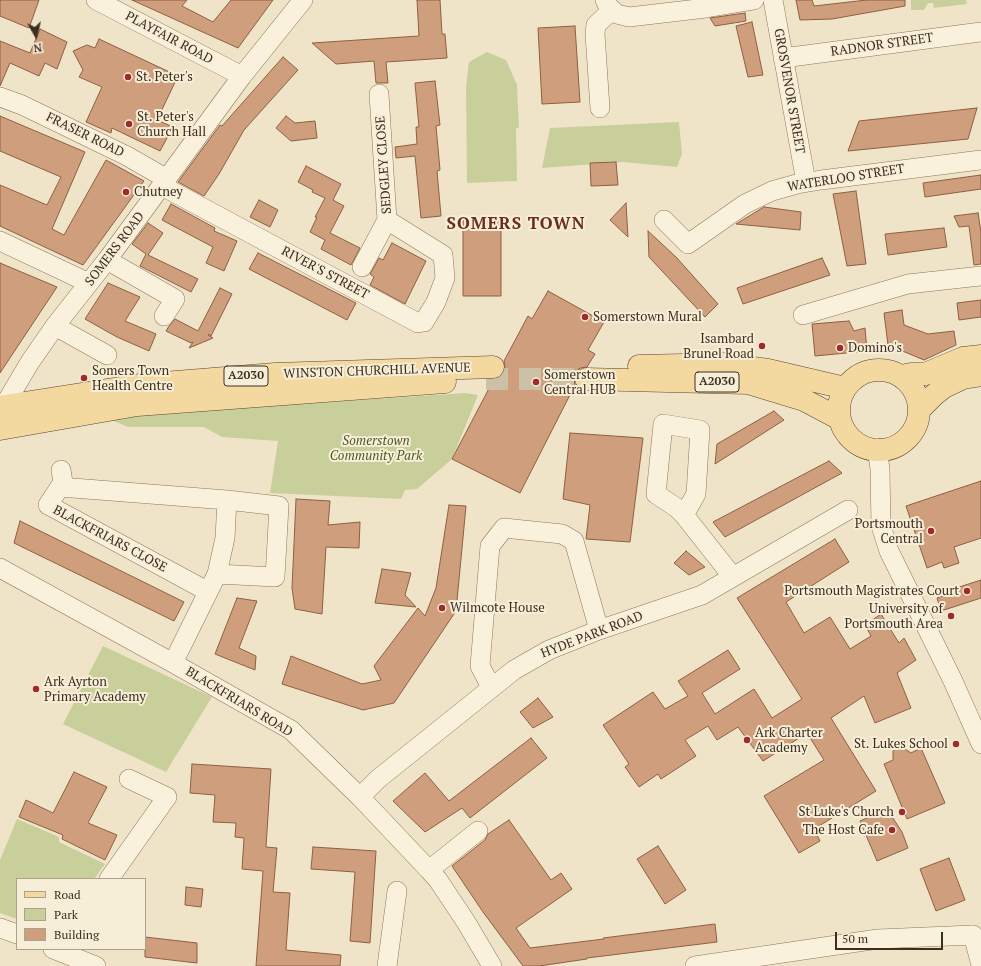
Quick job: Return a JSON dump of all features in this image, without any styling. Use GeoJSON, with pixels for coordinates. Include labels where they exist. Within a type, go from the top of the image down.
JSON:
{"type":"FeatureCollection","features":[{"type":"Feature","properties":{"kind":"main road"},"geometry":{"type":"LineString","coordinates":[[902,376],[911,374],[925,374],[963,358],[981,356]]}},
{"type":"Feature","properties":{"kind":"main road","name":"A2030"},"geometry":{"type":"LineString","coordinates":[[840,419],[804,400],[748,383],[589,373],[724,364],[768,370],[845,388]]}},
{"type":"Feature","properties":{"kind":"main road"},"geometry":{"type":"LineString","coordinates":[[887,370],[902,376],[910,383],[919,400],[919,419],[915,430],[903,442],[890,449],[867,448],[853,440],[845,431],[840,419],[840,401],[845,388],[855,377],[865,372],[887,370]]}},
{"type":"Feature","properties":{"kind":"main road","name":"WINSTON CHURCHILL AVENUE"},"geometry":{"type":"LineString","coordinates":[[0,429],[137,405],[490,373],[268,375],[139,385],[2,406]]}},
{"type":"Feature","properties":{"kind":"main road"},"geometry":{"type":"LineString","coordinates":[[920,409],[944,387],[963,378],[981,375]]}},
{"type":"Feature","properties":{"kind":"street","name":"PLAYFAIR ROAD"},"geometry":{"type":"LineString","coordinates":[[96,0],[242,76]]}},
{"type":"Feature","properties":{"kind":"street","name":"SOMERS ROAD"},"geometry":{"type":"LineString","coordinates":[[2,406],[55,326],[107,260],[242,76],[303,0]]}},
{"type":"Feature","properties":{"kind":"street"},"geometry":{"type":"LineString","coordinates":[[600,108],[595,34],[596,25],[609,5],[617,14],[629,17],[706,8],[754,0]]}},
{"type":"Feature","properties":{"kind":"street","name":"GROSVENOR STREET"},"geometry":{"type":"LineString","coordinates":[[773,0],[806,182]]}},
{"type":"Feature","properties":{"kind":"street","name":"RADNOR STREET"},"geometry":{"type":"LineString","coordinates":[[783,58],[981,32]]}},
{"type":"Feature","properties":{"kind":"street","name":"SEDGLEY CLOSE"},"geometry":{"type":"LineString","coordinates":[[379,94],[387,220],[443,255]]}},
{"type":"Feature","properties":{"kind":"street","name":"FRASER ROAD"},"geometry":{"type":"LineString","coordinates":[[0,97],[22,105],[120,153],[164,183]]}},
{"type":"Feature","properties":{"kind":"street","name":"WATERLOO STREET"},"geometry":{"type":"LineString","coordinates":[[664,220],[688,244],[745,204],[772,190],[806,182],[981,160]]}},
{"type":"Feature","properties":{"kind":"street","name":"RIVER'S STREET"},"geometry":{"type":"LineString","coordinates":[[164,183],[418,323],[424,322],[436,302],[445,278],[443,255]]}},
{"type":"Feature","properties":{"kind":"street"},"geometry":{"type":"LineString","coordinates":[[362,267],[387,220]]}},
{"type":"Feature","properties":{"kind":"street"},"geometry":{"type":"LineString","coordinates":[[0,241],[89,283]]}},
{"type":"Feature","properties":{"kind":"street"},"geometry":{"type":"LineString","coordinates":[[107,260],[175,299],[164,316]]}},
{"type":"Feature","properties":{"kind":"street"},"geometry":{"type":"LineString","coordinates":[[803,315],[908,284],[981,276]]}},
{"type":"Feature","properties":{"kind":"street"},"geometry":{"type":"LineString","coordinates":[[55,326],[107,355]]}},
{"type":"Feature","properties":{"kind":"street"},"geometry":{"type":"LineString","coordinates":[[877,448],[880,469],[881,526],[889,551],[981,744]]}},
{"type":"Feature","properties":{"kind":"street","name":"BLACKFRIARS CLOSE"},"geometry":{"type":"LineString","coordinates":[[207,591],[48,505],[61,478],[227,500]]}},
{"type":"Feature","properties":{"kind":"street"},"geometry":{"type":"LineString","coordinates":[[173,663],[207,591],[217,574],[225,538],[227,500],[279,506],[275,577],[217,574]]}},
{"type":"Feature","properties":{"kind":"street","name":"HYDE PARK ROAD"},"geometry":{"type":"LineString","coordinates":[[360,797],[378,779],[514,670],[549,650],[599,630],[702,594],[848,510]]}},
{"type":"Feature","properties":{"kind":"street"},"geometry":{"type":"LineString","coordinates":[[684,515],[733,577]]}},
{"type":"Feature","properties":{"kind":"street"},"geometry":{"type":"LineString","coordinates":[[491,687],[480,666],[480,658],[490,546],[504,528],[562,534],[574,541],[599,630]]}},
{"type":"Feature","properties":{"kind":"street","name":"BLACKFRIARS ROAD"},"geometry":{"type":"LineString","coordinates":[[0,568],[291,730],[360,797],[438,880],[466,922],[492,966]]}},
{"type":"Feature","properties":{"kind":"street"},"geometry":{"type":"LineString","coordinates":[[110,878],[167,797],[129,779]]}},
{"type":"Feature","properties":{"kind":"street"},"geometry":{"type":"LineString","coordinates":[[429,870],[478,832]]}},
{"type":"Feature","properties":{"kind":"street"},"geometry":{"type":"LineString","coordinates":[[387,966],[397,891]]}},
{"type":"Feature","properties":{"kind":"street"},"geometry":{"type":"LineString","coordinates":[[0,928],[16,934]]}},
{"type":"Feature","properties":{"kind":"street"},"geometry":{"type":"LineString","coordinates":[[694,966],[878,939],[977,932],[981,965]]}},
{"type":"Feature","properties":{"kind":"street"},"geometry":{"type":"LineString","coordinates":[[64,951],[96,966]]}},
{"type":"Feature","properties":{"kind":"green space"},"geometry":{"type":"Polygon","coordinates":[[[911,0],[966,0],[967,4],[934,8],[933,3],[928,3],[924,10],[911,10],[911,0]]]}},
{"type":"Feature","properties":{"kind":"green space"},"geometry":{"type":"Polygon","coordinates":[[[487,52],[506,60],[517,85],[519,128],[516,128],[517,181],[467,183],[466,86],[469,62],[487,52]]]}},
{"type":"Feature","properties":{"kind":"green space"},"geometry":{"type":"Polygon","coordinates":[[[679,122],[682,154],[677,167],[623,162],[542,168],[550,128],[679,122]]]}},
{"type":"Feature","properties":{"kind":"green space","name":"Somerstown Community Park"},"geometry":{"type":"Polygon","coordinates":[[[465,393],[478,395],[452,459],[417,489],[405,490],[401,499],[270,493],[278,441],[222,437],[204,427],[128,427],[105,417],[465,393]]]}},
{"type":"Feature","properties":{"kind":"green space"},"geometry":{"type":"Polygon","coordinates":[[[103,646],[212,697],[166,772],[63,724],[103,646]]]}},
{"type":"Feature","properties":{"kind":"green space"},"geometry":{"type":"Polygon","coordinates":[[[17,819],[59,837],[59,842],[105,864],[95,878],[16,878],[16,919],[0,913],[0,860],[17,819]]]}},
{"type":"Feature","properties":{"kind":"building"},"geometry":{"type":"Polygon","coordinates":[[[0,0],[39,0],[29,28],[0,16],[0,0]]]}},
{"type":"Feature","properties":{"kind":"building"},"geometry":{"type":"Polygon","coordinates":[[[132,0],[187,0],[182,6],[213,22],[231,0],[273,0],[238,48],[132,0]]]}},
{"type":"Feature","properties":{"kind":"building"},"geometry":{"type":"Polygon","coordinates":[[[417,0],[440,0],[442,34],[445,34],[447,58],[386,62],[388,83],[376,83],[374,61],[336,64],[312,43],[419,36],[417,0]]]}},
{"type":"Feature","properties":{"kind":"building"},"geometry":{"type":"Polygon","coordinates":[[[796,0],[812,0],[814,6],[867,0],[905,0],[905,6],[832,19],[800,20],[796,0]]]}},
{"type":"Feature","properties":{"kind":"building"},"geometry":{"type":"Polygon","coordinates":[[[745,13],[746,21],[715,26],[710,18],[745,13]]]}},
{"type":"Feature","properties":{"kind":"building"},"geometry":{"type":"Polygon","coordinates":[[[752,22],[763,75],[748,77],[736,26],[752,22]]]}},
{"type":"Feature","properties":{"kind":"building"},"geometry":{"type":"Polygon","coordinates":[[[575,26],[580,102],[542,104],[538,28],[575,26]]]}},
{"type":"Feature","properties":{"kind":"building"},"geometry":{"type":"Polygon","coordinates":[[[40,29],[67,42],[57,69],[45,63],[39,76],[10,63],[0,86],[0,41],[30,53],[40,29]]]}},
{"type":"Feature","properties":{"kind":"building"},"geometry":{"type":"Polygon","coordinates":[[[99,39],[178,76],[157,120],[173,127],[160,151],[112,128],[111,133],[86,122],[102,87],[79,77],[83,70],[73,51],[87,45],[95,48],[99,39]]]}},
{"type":"Feature","properties":{"kind":"building"},"geometry":{"type":"Polygon","coordinates":[[[283,57],[298,70],[244,130],[219,174],[204,196],[178,182],[220,125],[222,126],[283,57]]]}},
{"type":"Feature","properties":{"kind":"building"},"geometry":{"type":"Polygon","coordinates":[[[435,81],[440,125],[436,126],[440,170],[437,171],[441,216],[421,218],[415,156],[396,158],[395,147],[417,144],[416,127],[419,127],[415,83],[435,81]]]}},
{"type":"Feature","properties":{"kind":"building"},"geometry":{"type":"Polygon","coordinates":[[[977,108],[968,139],[848,151],[859,121],[977,108]]]}},
{"type":"Feature","properties":{"kind":"building"},"geometry":{"type":"Polygon","coordinates":[[[0,116],[85,152],[52,229],[64,235],[106,160],[144,181],[83,265],[0,226],[0,185],[47,205],[61,177],[0,151],[0,116]]]}},
{"type":"Feature","properties":{"kind":"building"},"geometry":{"type":"Polygon","coordinates":[[[286,116],[295,123],[315,121],[317,138],[291,141],[276,128],[286,116]]]}},
{"type":"Feature","properties":{"kind":"building"},"geometry":{"type":"Polygon","coordinates":[[[616,162],[618,185],[591,186],[590,163],[616,162]]]}},
{"type":"Feature","properties":{"kind":"building"},"geometry":{"type":"Polygon","coordinates":[[[306,166],[341,184],[333,200],[344,206],[330,233],[360,248],[351,265],[321,249],[325,240],[310,232],[317,217],[315,217],[325,198],[312,192],[313,190],[298,182],[306,166]]]}},
{"type":"Feature","properties":{"kind":"building"},"geometry":{"type":"Polygon","coordinates":[[[981,175],[981,189],[925,197],[923,183],[981,175]]]}},
{"type":"Feature","properties":{"kind":"building"},"geometry":{"type":"Polygon","coordinates":[[[856,191],[866,264],[847,266],[833,194],[856,191]]]}},
{"type":"Feature","properties":{"kind":"building"},"geometry":{"type":"Polygon","coordinates":[[[259,200],[278,210],[270,227],[250,217],[259,200]]]}},
{"type":"Feature","properties":{"kind":"building"},"geometry":{"type":"Polygon","coordinates":[[[626,203],[628,237],[610,220],[626,203]]]}},
{"type":"Feature","properties":{"kind":"building"},"geometry":{"type":"Polygon","coordinates":[[[171,204],[215,228],[214,231],[237,241],[224,271],[206,263],[213,247],[162,220],[171,204]]]}},
{"type":"Feature","properties":{"kind":"building"},"geometry":{"type":"Polygon","coordinates":[[[764,207],[801,212],[800,230],[736,224],[764,207]]]}},
{"type":"Feature","properties":{"kind":"building"},"geometry":{"type":"Polygon","coordinates":[[[978,213],[981,232],[981,264],[974,265],[969,226],[959,227],[954,216],[978,213]]]}},
{"type":"Feature","properties":{"kind":"building"},"geometry":{"type":"Polygon","coordinates":[[[463,221],[501,221],[501,296],[463,296],[463,221]]]}},
{"type":"Feature","properties":{"kind":"building"},"geometry":{"type":"Polygon","coordinates":[[[148,223],[163,233],[148,255],[198,279],[191,292],[140,266],[146,254],[132,244],[148,223]]]}},
{"type":"Feature","properties":{"kind":"building"},"geometry":{"type":"Polygon","coordinates":[[[944,228],[947,247],[888,255],[885,234],[944,228]]]}},
{"type":"Feature","properties":{"kind":"building"},"geometry":{"type":"Polygon","coordinates":[[[648,231],[676,257],[718,304],[705,317],[649,257],[648,231]]]}},
{"type":"Feature","properties":{"kind":"building"},"geometry":{"type":"Polygon","coordinates":[[[392,243],[426,261],[405,304],[370,285],[374,277],[370,274],[379,258],[383,260],[392,243]]]}},
{"type":"Feature","properties":{"kind":"building"},"geometry":{"type":"Polygon","coordinates":[[[258,253],[356,303],[347,320],[249,269],[258,253]]]}},
{"type":"Feature","properties":{"kind":"building"},"geometry":{"type":"Polygon","coordinates":[[[822,258],[830,275],[743,304],[737,288],[822,258]]]}},
{"type":"Feature","properties":{"kind":"building"},"geometry":{"type":"Polygon","coordinates":[[[0,263],[57,287],[0,373],[0,263]]]}},
{"type":"Feature","properties":{"kind":"building"},"geometry":{"type":"Polygon","coordinates":[[[108,283],[140,297],[125,321],[156,334],[149,351],[117,337],[85,319],[108,283]]]}},
{"type":"Feature","properties":{"kind":"building"},"geometry":{"type":"Polygon","coordinates":[[[220,288],[232,294],[211,336],[209,334],[208,335],[213,338],[189,348],[193,342],[191,343],[166,331],[175,319],[198,331],[220,288]]]}},
{"type":"Feature","properties":{"kind":"building","name":"Somerstown Central HUB"},"geometry":{"type":"Polygon","coordinates":[[[548,291],[604,322],[588,350],[595,354],[587,367],[580,368],[575,373],[575,385],[520,493],[452,459],[494,379],[500,377],[504,373],[504,361],[528,316],[532,319],[548,291]]]}},
{"type":"Feature","properties":{"kind":"building"},"geometry":{"type":"Polygon","coordinates":[[[981,300],[981,317],[959,320],[957,303],[981,300]]]}},
{"type":"Feature","properties":{"kind":"building"},"geometry":{"type":"Polygon","coordinates":[[[902,310],[904,325],[928,334],[954,331],[956,345],[924,360],[888,345],[884,313],[902,310]]]}},
{"type":"Feature","properties":{"kind":"building"},"geometry":{"type":"Polygon","coordinates":[[[849,321],[854,331],[865,328],[867,351],[815,356],[812,324],[849,321]]]}},
{"type":"Feature","properties":{"kind":"building"},"geometry":{"type":"Polygon","coordinates":[[[774,411],[784,420],[715,464],[717,444],[774,411]]]}},
{"type":"Feature","properties":{"kind":"building"},"geometry":{"type":"Polygon","coordinates":[[[570,433],[643,438],[630,542],[586,539],[590,505],[563,499],[570,433]]]}},
{"type":"Feature","properties":{"kind":"building"},"geometry":{"type":"Polygon","coordinates":[[[829,461],[842,473],[725,537],[713,522],[829,461]]]}},
{"type":"Feature","properties":{"kind":"building","name":"Portsmouth Central"},"geometry":{"type":"Polygon","coordinates":[[[981,481],[981,538],[954,547],[959,563],[944,568],[942,562],[927,568],[906,506],[981,481]]]}},
{"type":"Feature","properties":{"kind":"building"},"geometry":{"type":"Polygon","coordinates":[[[296,499],[330,501],[328,525],[360,522],[359,548],[326,547],[322,614],[295,609],[292,588],[296,499]]]}},
{"type":"Feature","properties":{"kind":"building","name":"Wilmcote House"},"geometry":{"type":"Polygon","coordinates":[[[449,505],[466,506],[456,611],[394,703],[363,710],[282,684],[291,656],[362,684],[381,680],[374,666],[418,608],[425,616],[436,588],[449,505]]]}},
{"type":"Feature","properties":{"kind":"building"},"geometry":{"type":"Polygon","coordinates":[[[20,521],[184,602],[174,621],[14,543],[20,521]]]}},
{"type":"Feature","properties":{"kind":"building"},"geometry":{"type":"Polygon","coordinates":[[[835,539],[849,562],[786,602],[804,633],[830,617],[850,649],[871,636],[865,625],[881,614],[899,643],[904,638],[916,660],[897,673],[911,708],[875,723],[864,696],[831,718],[876,791],[814,829],[820,841],[799,853],[764,796],[824,760],[807,733],[763,761],[738,727],[717,740],[708,726],[685,740],[696,756],[661,779],[658,774],[639,787],[625,767],[629,764],[603,725],[653,692],[665,709],[688,696],[678,681],[728,650],[740,669],[702,693],[715,714],[754,689],[772,718],[802,699],[737,598],[835,539]]]}},
{"type":"Feature","properties":{"kind":"building"},"geometry":{"type":"Polygon","coordinates":[[[686,551],[705,567],[689,575],[674,563],[686,551]]]}},
{"type":"Feature","properties":{"kind":"building"},"geometry":{"type":"Polygon","coordinates":[[[382,569],[411,573],[405,595],[416,607],[375,603],[382,569]]]}},
{"type":"Feature","properties":{"kind":"building","name":"Portsmouth Magistrates Court"},"geometry":{"type":"Polygon","coordinates":[[[981,580],[981,598],[941,611],[937,598],[954,592],[953,589],[981,580]]]}},
{"type":"Feature","properties":{"kind":"building"},"geometry":{"type":"Polygon","coordinates":[[[237,598],[257,601],[239,648],[256,656],[255,670],[215,654],[237,598]]]}},
{"type":"Feature","properties":{"kind":"building"},"geometry":{"type":"Polygon","coordinates":[[[538,698],[553,717],[533,728],[520,712],[538,698]]]}},
{"type":"Feature","properties":{"kind":"building"},"geometry":{"type":"Polygon","coordinates":[[[531,738],[547,758],[470,818],[462,808],[425,832],[393,801],[425,773],[449,801],[531,738]]]}},
{"type":"Feature","properties":{"kind":"building","name":"St Luke's Church"},"geometry":{"type":"Polygon","coordinates":[[[896,747],[902,747],[911,753],[921,748],[945,803],[907,819],[884,764],[893,760],[893,751],[896,747]]]}},
{"type":"Feature","properties":{"kind":"building"},"geometry":{"type":"Polygon","coordinates":[[[192,764],[271,769],[266,847],[277,848],[273,892],[290,893],[286,950],[341,955],[340,966],[256,966],[263,871],[242,869],[244,838],[235,837],[236,823],[213,822],[215,795],[190,793],[192,764]]]}},
{"type":"Feature","properties":{"kind":"building"},"geometry":{"type":"Polygon","coordinates":[[[74,772],[107,787],[88,823],[117,835],[105,860],[62,839],[63,835],[19,817],[26,800],[53,813],[74,772]]]}},
{"type":"Feature","properties":{"kind":"building"},"geometry":{"type":"Polygon","coordinates":[[[887,809],[902,832],[908,848],[877,861],[860,821],[887,809]]]}},
{"type":"Feature","properties":{"kind":"building"},"geometry":{"type":"Polygon","coordinates":[[[509,820],[551,880],[561,873],[572,889],[516,928],[530,948],[715,924],[717,942],[587,958],[539,966],[523,966],[483,912],[452,866],[485,840],[488,834],[509,820]]]}},
{"type":"Feature","properties":{"kind":"building"},"geometry":{"type":"Polygon","coordinates":[[[658,846],[686,890],[665,904],[637,859],[658,846]]]}},
{"type":"Feature","properties":{"kind":"building"},"geometry":{"type":"Polygon","coordinates":[[[313,847],[376,851],[370,943],[350,941],[355,872],[311,869],[313,847]]]}},
{"type":"Feature","properties":{"kind":"building"},"geometry":{"type":"Polygon","coordinates":[[[949,858],[965,900],[936,911],[920,869],[949,858]]]}},
{"type":"Feature","properties":{"kind":"building"},"geometry":{"type":"Polygon","coordinates":[[[186,887],[203,889],[201,907],[185,905],[186,887]]]}},
{"type":"Feature","properties":{"kind":"building"},"geometry":{"type":"Polygon","coordinates":[[[146,937],[197,943],[197,963],[145,957],[146,937]]]}},
{"type":"Feature","properties":{"kind":"tunnel"},"geometry":{"type":"LineString","coordinates":[[486,379],[586,379]]}},
{"type":"Feature","properties":{"kind":"place","name":"St. Peter's"},"geometry":{"type":"Point","coordinates":[128,77]}},
{"type":"Feature","properties":{"kind":"place","name":"St. Peter's Church Hall"},"geometry":{"type":"Point","coordinates":[129,124]}},
{"type":"Feature","properties":{"kind":"place","name":"Chutney"},"geometry":{"type":"Point","coordinates":[126,192]}},
{"type":"Feature","properties":{"kind":"place","name":"Somerstown Mural"},"geometry":{"type":"Point","coordinates":[585,317]}},
{"type":"Feature","properties":{"kind":"place","name":"Isambard Brunel Road"},"geometry":{"type":"Point","coordinates":[762,346]}},
{"type":"Feature","properties":{"kind":"place","name":"Domino's"},"geometry":{"type":"Point","coordinates":[840,348]}},
{"type":"Feature","properties":{"kind":"place","name":"Somers Town Health Centre"},"geometry":{"type":"Point","coordinates":[84,378]}},
{"type":"Feature","properties":{"kind":"place","name":"Somerstown Central HUB"},"geometry":{"type":"Point","coordinates":[536,382]}},
{"type":"Feature","properties":{"kind":"place","name":"Portsmouth Central"},"geometry":{"type":"Point","coordinates":[931,531]}},
{"type":"Feature","properties":{"kind":"place","name":"Portsmouth Magistrates Court"},"geometry":{"type":"Point","coordinates":[967,591]}},
{"type":"Feature","properties":{"kind":"place","name":"Wilmcote House"},"geometry":{"type":"Point","coordinates":[442,608]}},
{"type":"Feature","properties":{"kind":"place","name":"University of Portsmouth Area"},"geometry":{"type":"Point","coordinates":[951,616]}},
{"type":"Feature","properties":{"kind":"place","name":"Ark Ayrton Primary Academy"},"geometry":{"type":"Point","coordinates":[36,689]}},
{"type":"Feature","properties":{"kind":"place","name":"Ark Charter Academy"},"geometry":{"type":"Point","coordinates":[747,740]}},
{"type":"Feature","properties":{"kind":"place","name":"St. Lukes School"},"geometry":{"type":"Point","coordinates":[956,744]}},
{"type":"Feature","properties":{"kind":"place","name":"St Luke's Church"},"geometry":{"type":"Point","coordinates":[902,812]}},
{"type":"Feature","properties":{"kind":"place","name":"The Host Cafe"},"geometry":{"type":"Point","coordinates":[892,830]}},
{"type":"Feature","properties":{"kind":"district","name":"SOMERS TOWN"},"geometry":{"type":"Point","coordinates":[516,224]}}]}
